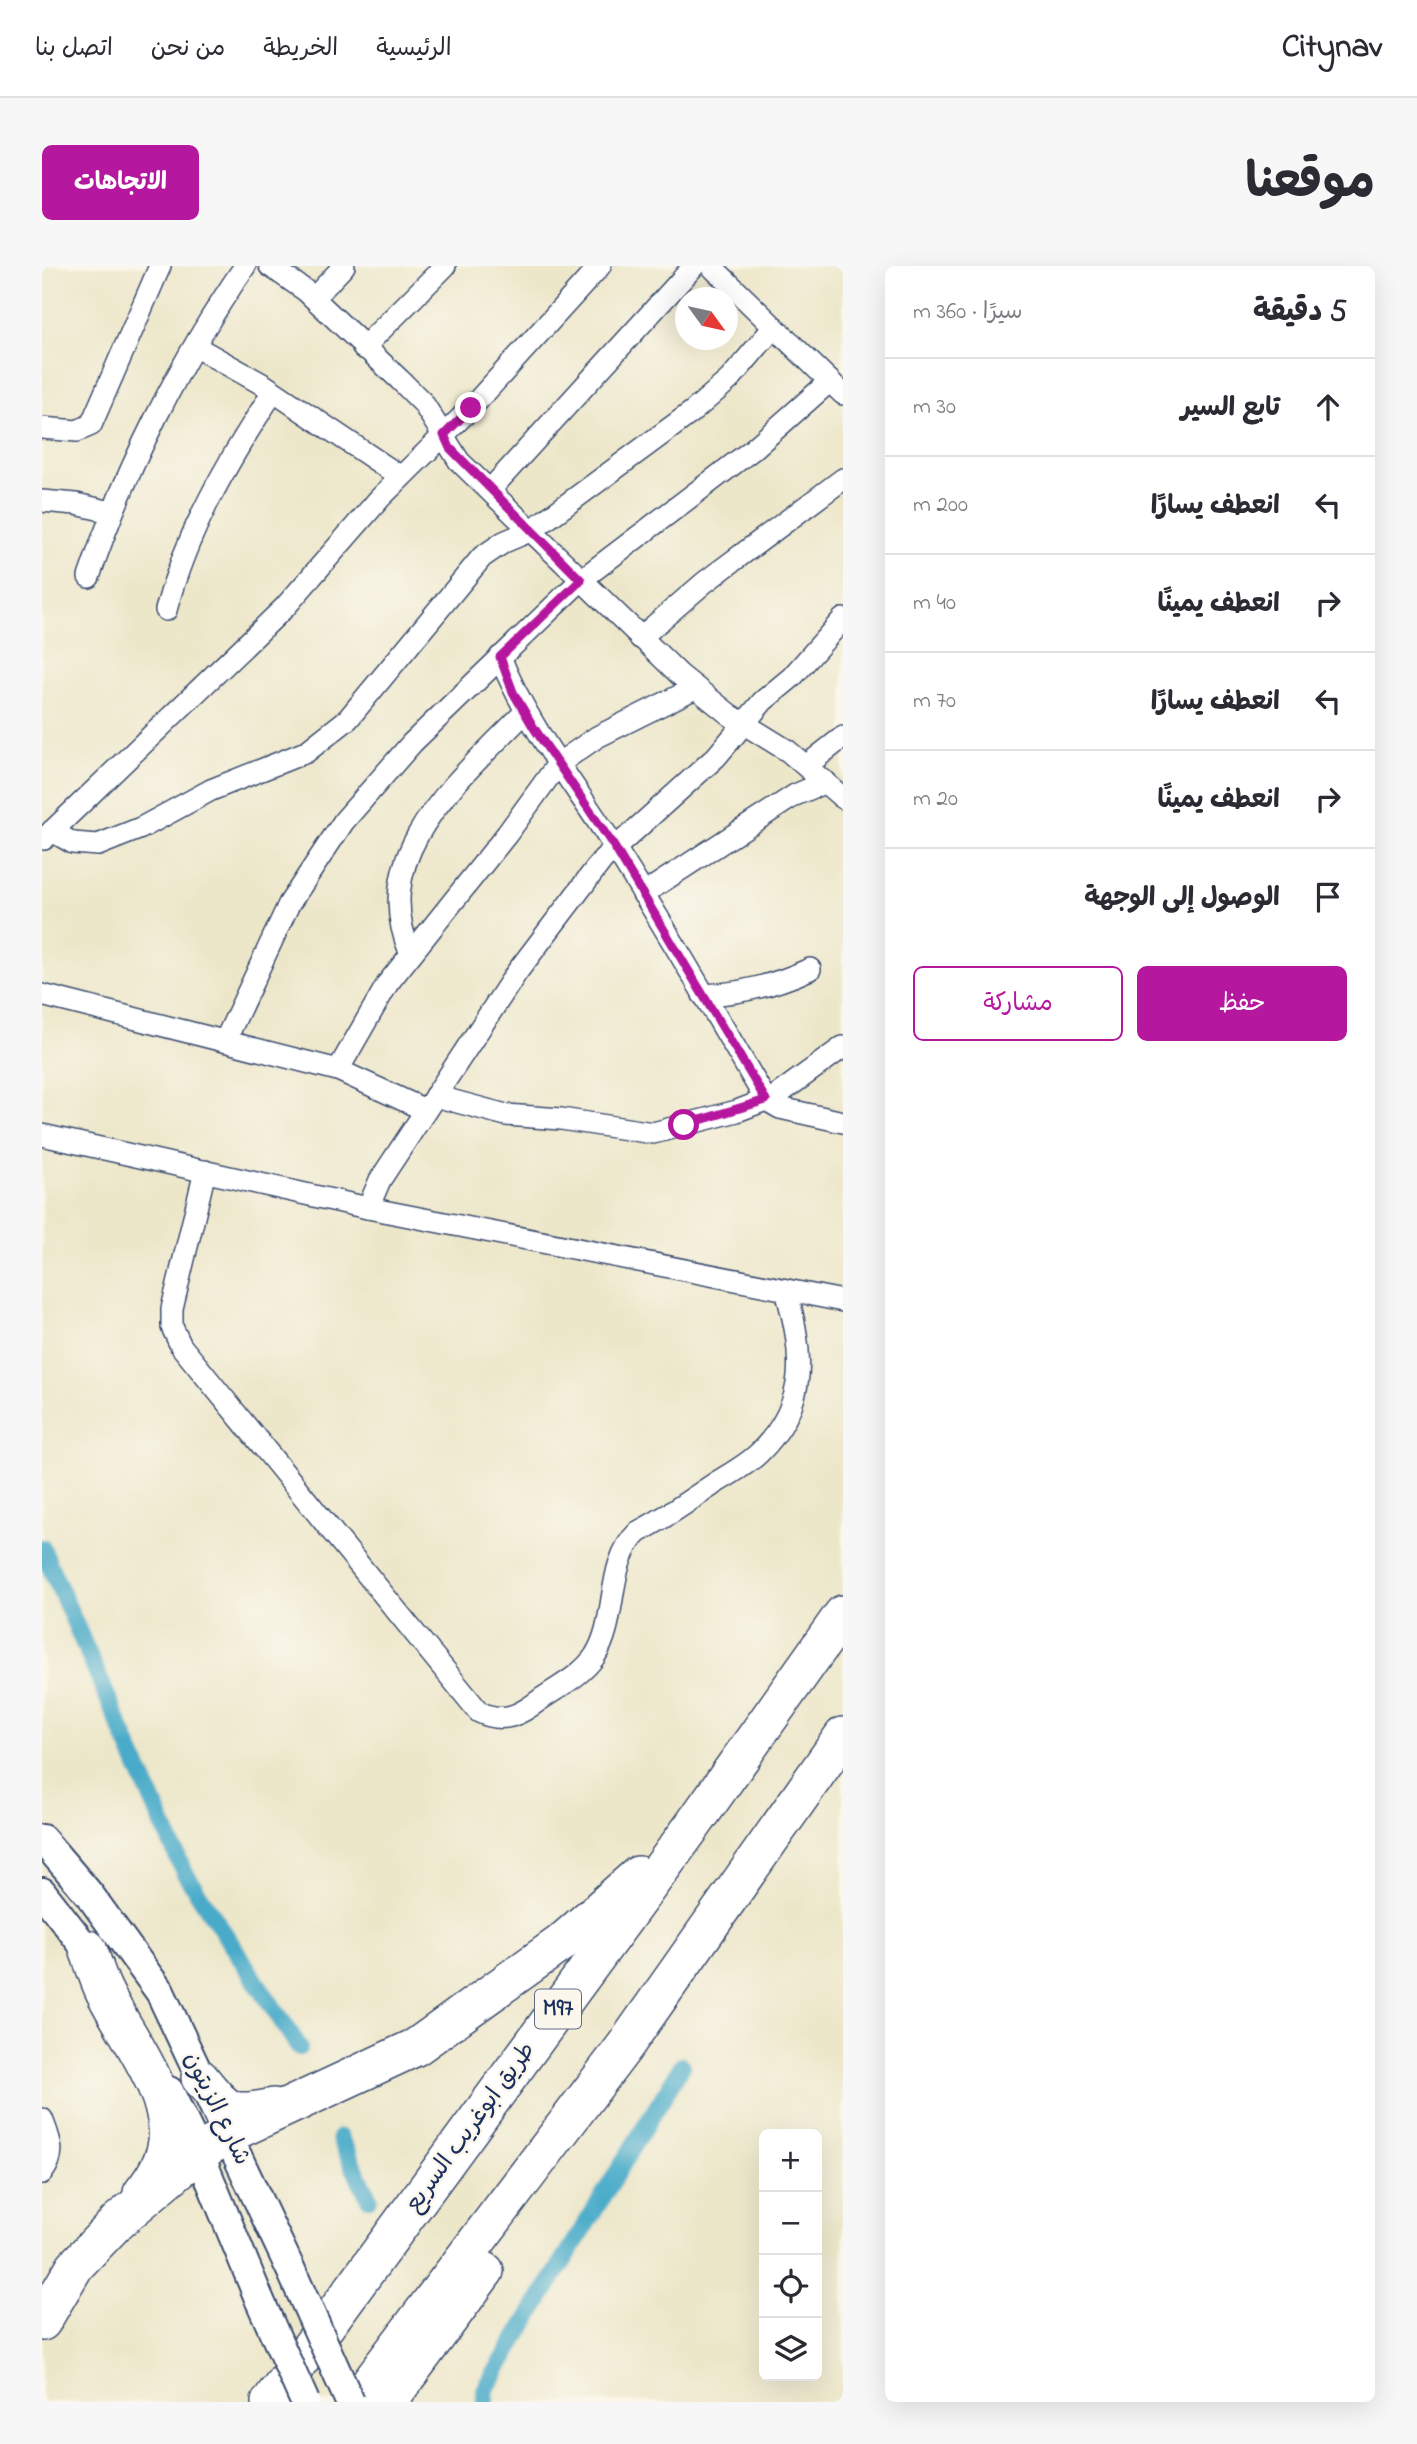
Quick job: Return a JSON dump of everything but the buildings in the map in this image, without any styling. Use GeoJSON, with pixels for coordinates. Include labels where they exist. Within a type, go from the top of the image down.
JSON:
{"type":"FeatureCollection","features":[{"type":"Feature","properties":{"kind":"highway","name":"طريق ابوغريب السريع"},"geometry":{"type":"LineString","coordinates":[[270,2402],[691,1828],[843,1614]]}},
{"type":"Feature","properties":{"kind":"highway"},"geometry":{"type":"LineString","coordinates":[[367,2399],[493,2261],[625,2046],[843,1736]]}},
{"type":"Feature","properties":{"kind":"highway"},"geometry":{"type":"LineString","coordinates":[[118,2221],[214,2143],[295,2102],[416,2048],[561,1943],[691,1828]]}},
{"type":"Feature","properties":{"kind":"highway"},"geometry":{"type":"LineString","coordinates":[[42,2322],[75,2266],[150,2183],[162,2162],[168,2140],[165,2114],[153,2080],[103,1989],[88,1949]]}},
{"type":"Feature","properties":{"kind":"highway"},"geometry":{"type":"LineString","coordinates":[[200,2078],[223,2105],[233,2112],[243,2113],[295,2102]]}},
{"type":"Feature","properties":{"kind":"main road","name":"شارع الزيتون"},"geometry":{"type":"LineString","coordinates":[[42,1839],[96,1903],[160,1992],[200,2078],[214,2143],[260,2301],[305,2402]]}},
{"type":"Feature","properties":{"kind":"main road","name":"شارع الزيتون"},"geometry":{"type":"LineString","coordinates":[[42,1892],[88,1949],[125,2004],[214,2143],[367,2399]]}},
{"type":"Feature","properties":{"kind":"street"},"geometry":{"type":"LineString","coordinates":[[42,428],[77,430],[92,425],[160,266]]}},
{"type":"Feature","properties":{"kind":"street"},"geometry":{"type":"LineString","coordinates":[[89,577],[111,512],[159,412],[245,266]]}},
{"type":"Feature","properties":{"kind":"street"},"geometry":{"type":"LineString","coordinates":[[270,266],[314,298],[423,403],[459,461],[640,638],[695,688],[806,766],[843,798]]}},
{"type":"Feature","properties":{"kind":"street"},"geometry":{"type":"LineString","coordinates":[[314,298],[344,266]]}},
{"type":"Feature","properties":{"kind":"street"},"geometry":{"type":"LineString","coordinates":[[363,348],[445,266]]}},
{"type":"Feature","properties":{"kind":"street"},"geometry":{"type":"LineString","coordinates":[[47,836],[285,607],[336,546],[444,435],[600,266]]}},
{"type":"Feature","properties":{"kind":"street"},"geometry":{"type":"LineString","coordinates":[[490,490],[694,266]]}},
{"type":"Feature","properties":{"kind":"street"},"geometry":{"type":"LineString","coordinates":[[225,1041],[289,904],[324,849],[412,743],[581,580],[836,387],[711,266]]}},
{"type":"Feature","properties":{"kind":"street"},"geometry":{"type":"LineString","coordinates":[[47,836],[74,843],[98,845],[141,828],[211,790],[306,752],[348,719],[482,557],[504,542],[532,530],[692,412],[730,379],[774,327]]}},
{"type":"Feature","properties":{"kind":"street"},"geometry":{"type":"LineString","coordinates":[[196,347],[273,391],[401,477]]}},
{"type":"Feature","properties":{"kind":"street"},"geometry":{"type":"LineString","coordinates":[[166,610],[174,580],[203,508],[273,391]]}},
{"type":"Feature","properties":{"kind":"street"},"geometry":{"type":"LineString","coordinates":[[640,638],[705,582],[843,480]]}},
{"type":"Feature","properties":{"kind":"street"},"geometry":{"type":"LineString","coordinates":[[42,501],[76,504],[111,512]]}},
{"type":"Feature","properties":{"kind":"street"},"geometry":{"type":"LineString","coordinates":[[368,1208],[380,1180],[517,972],[603,859],[716,757],[744,723],[792,677],[843,619]]}},
{"type":"Feature","properties":{"kind":"street"},"geometry":{"type":"LineString","coordinates":[[500,657],[525,712],[615,848],[766,1100],[780,1108],[843,1122]]}},
{"type":"Feature","properties":{"kind":"street"},"geometry":{"type":"LineString","coordinates":[[338,1070],[368,1014],[411,954],[558,764],[607,732],[695,688]]}},
{"type":"Feature","properties":{"kind":"street"},"geometry":{"type":"LineString","coordinates":[[411,954],[400,930],[398,901],[404,862],[446,796],[525,712]]}},
{"type":"Feature","properties":{"kind":"street"},"geometry":{"type":"LineString","coordinates":[[806,766],[843,737]]}},
{"type":"Feature","properties":{"kind":"street"},"geometry":{"type":"LineString","coordinates":[[643,894],[795,795],[826,782]]}},
{"type":"Feature","properties":{"kind":"street"},"geometry":{"type":"LineString","coordinates":[[703,995],[775,985],[810,969]]}},
{"type":"Feature","properties":{"kind":"street"},"geometry":{"type":"LineString","coordinates":[[42,995],[338,1070],[430,1103],[653,1133],[766,1100],[843,1047]]}},
{"type":"Feature","properties":{"kind":"street"},"geometry":{"type":"LineString","coordinates":[[821,1064],[843,1064]]}},
{"type":"Feature","properties":{"kind":"street"},"geometry":{"type":"LineString","coordinates":[[42,1135],[368,1208],[843,1301]]}},
{"type":"Feature","properties":{"kind":"street"},"geometry":{"type":"LineString","coordinates":[[205,1171],[172,1309],[172,1327],[181,1346],[479,1712],[494,1719],[508,1719],[527,1710],[586,1668],[606,1634],[626,1543],[638,1532],[758,1454],[777,1430],[792,1403],[800,1371],[799,1338],[786,1290]]}},
{"type":"Feature","properties":{"kind":"street"},"geometry":{"type":"LineString","coordinates":[[42,2119],[52,2147],[51,2159],[42,2173]]}},
{"type":"Feature","properties":{"kind":"waterway"},"geometry":{"type":"LineString","coordinates":[[42,1548],[184,1872],[299,2047]]}},
{"type":"Feature","properties":{"kind":"waterway"},"geometry":{"type":"LineString","coordinates":[[486,2402],[485,2390],[682,2066]]}},
{"type":"Feature","properties":{"kind":"waterway"},"geometry":{"type":"LineString","coordinates":[[340,2138],[369,2198]]}},
{"type":"Feature","properties":{"kind":"route"},"geometry":{"type":"LineString","coordinates":[[471,408],[444,435],[450,448],[459,461],[513,510],[581,580],[500,657],[513,692],[534,728],[615,848],[766,1100],[684,1125]]}}]}
